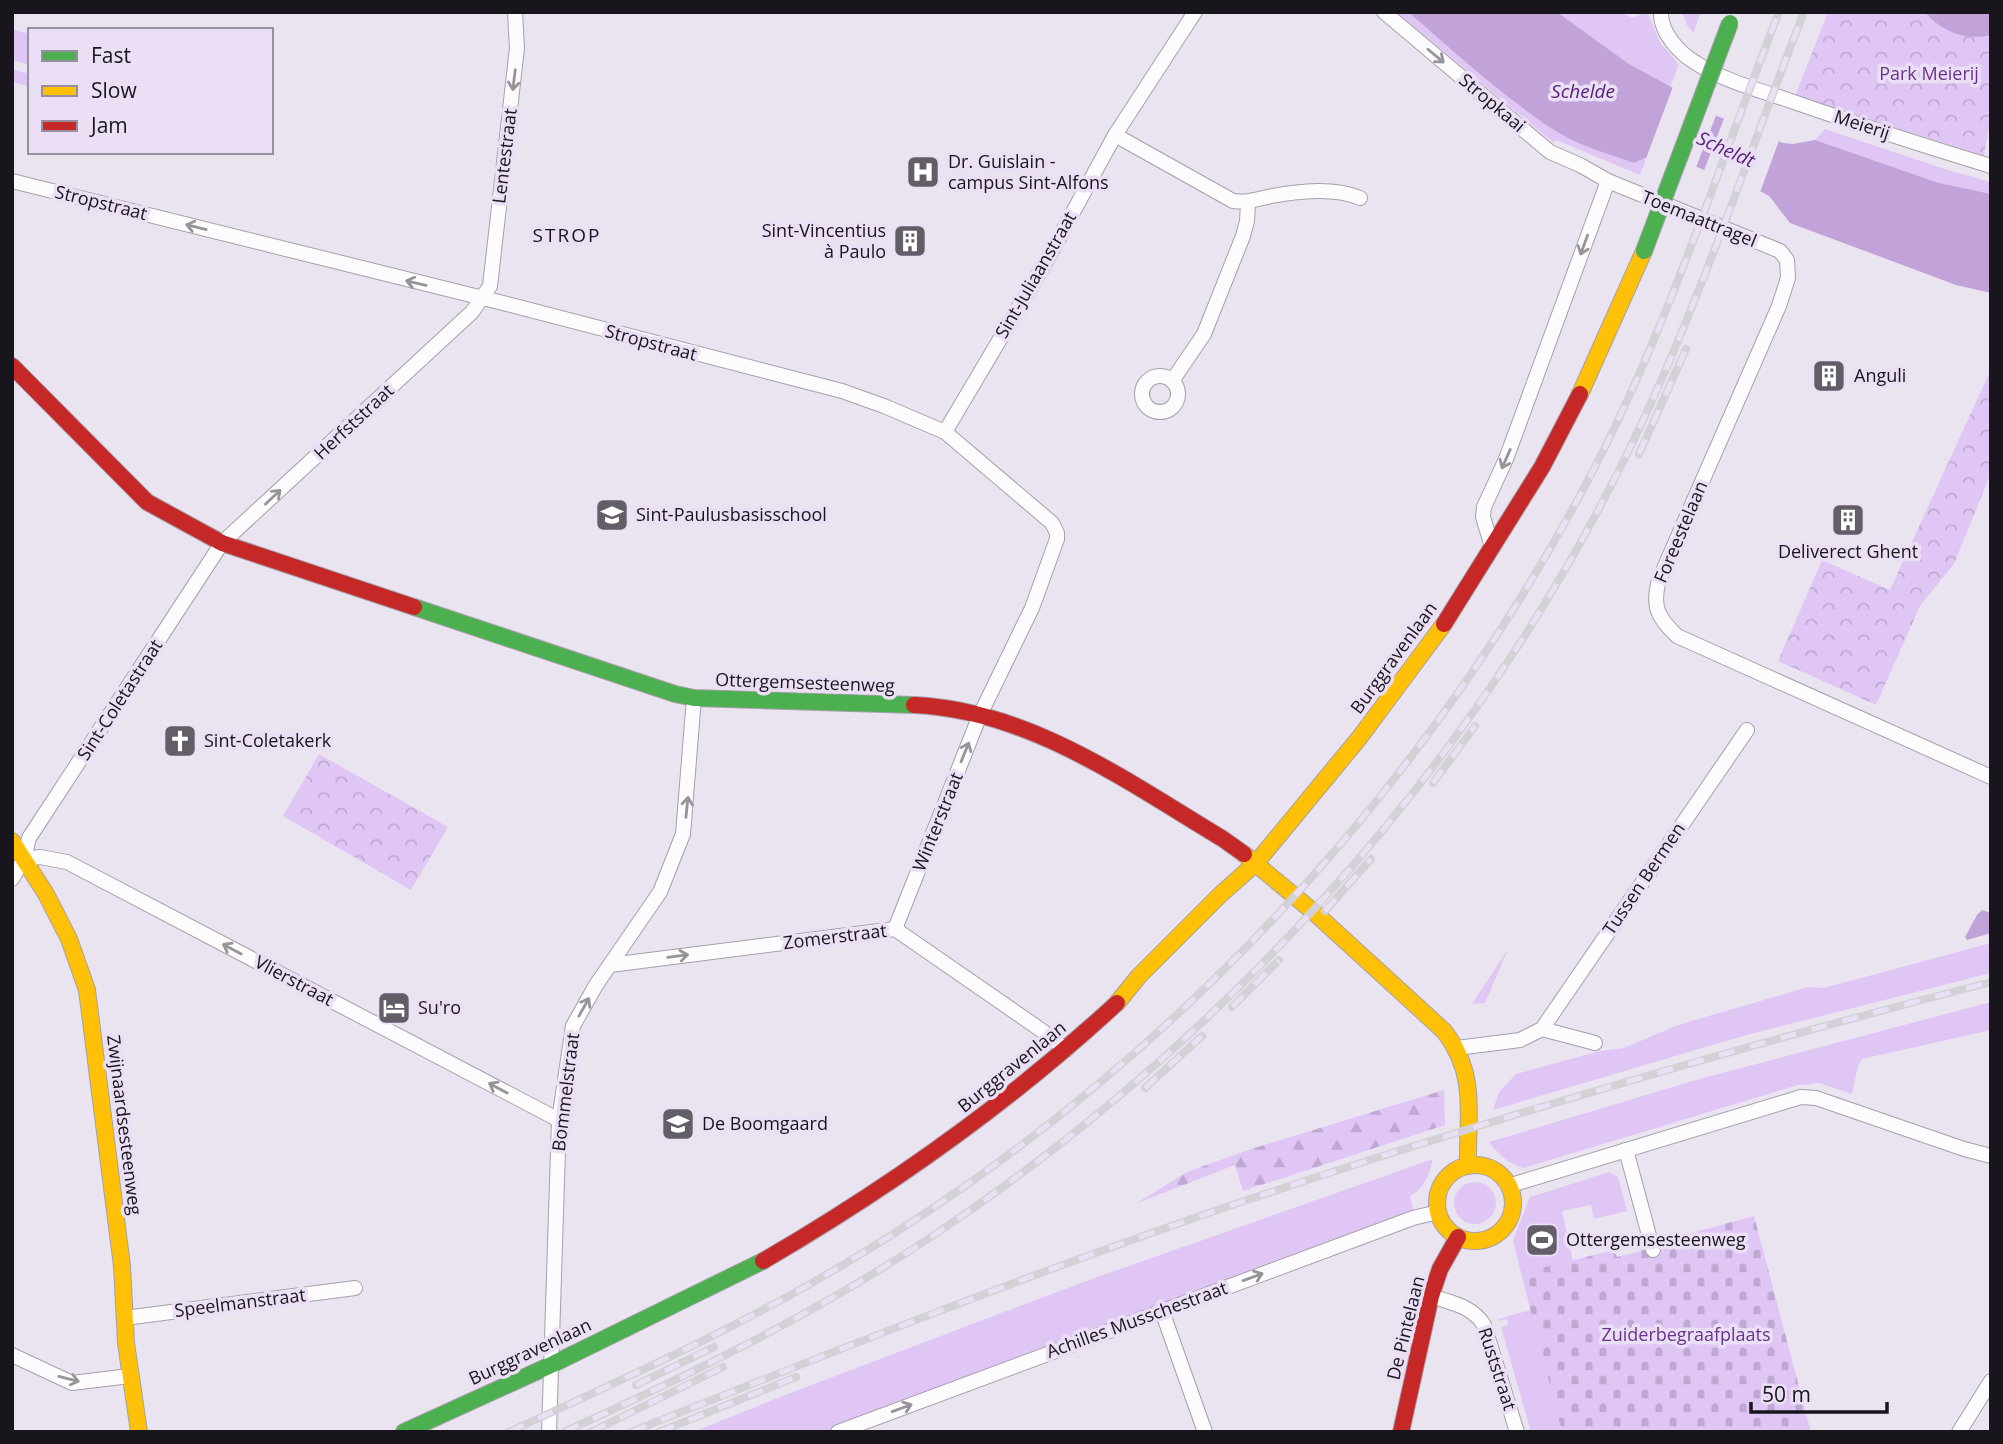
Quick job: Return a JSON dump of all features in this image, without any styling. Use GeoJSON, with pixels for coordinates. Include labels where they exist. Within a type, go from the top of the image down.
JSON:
{"type":"FeatureCollection","features":[{"type":"Feature","properties":{"kind":"street","name":"Lentestraat"},"geometry":{"type":"LineString","coordinates":[[483,299],[489,286],[517,48],[515,12]]}},
{"type":"Feature","properties":{"kind":"street","name":"Sint-Juliaanstraat"},"geometry":{"type":"LineString","coordinates":[[945,432],[1048,258],[1115,135],[1195,12]]}},
{"type":"Feature","properties":{"kind":"street","name":"Stropkaai"},"geometry":{"type":"LineString","coordinates":[[1384,12],[1550,152],[1608,181]]}},
{"type":"Feature","properties":{"kind":"street","name":"Meierij"},"geometry":{"type":"LineString","coordinates":[[1661,12],[1660,19],[1665,32],[1686,57],[1733,81],[1829,115],[1991,166]]}},
{"type":"Feature","properties":{"kind":"street","name":"Burggravenlaan"},"geometry":{"type":"LineString","coordinates":[[404,1432],[551,1365],[745,1271],[823,1226],[947,1144],[1066,1049],[1120,1000],[1139,976],[1256,863],[1403,681],[1444,624],[1542,467],[1576,404],[1644,251],[1732,18]]}},
{"type":"Feature","properties":{"kind":"street"},"geometry":{"type":"LineString","coordinates":[[1115,135],[1233,201],[1248,203],[1272,196],[1334,190],[1360,198]]}},
{"type":"Feature","properties":{"kind":"street","name":"Stropstraat"},"geometry":{"type":"LineString","coordinates":[[12,181],[842,391],[945,432],[1052,523],[1057,533],[1032,608],[980,715]]}},
{"type":"Feature","properties":{"kind":"street"},"geometry":{"type":"LineString","coordinates":[[1492,547],[1483,517],[1484,507],[1506,459],[1608,181]]}},
{"type":"Feature","properties":{"kind":"street","name":"Toemaattragel"},"geometry":{"type":"LineString","coordinates":[[1608,181],[1780,251],[1787,260]]}},
{"type":"Feature","properties":{"kind":"street"},"geometry":{"type":"LineString","coordinates":[[1172,381],[1204,334],[1243,236],[1248,203]]}},
{"type":"Feature","properties":{"kind":"street","name":"Foreestelaan"},"geometry":{"type":"LineString","coordinates":[[1787,260],[1787,278],[1779,306],[1659,580],[1655,595],[1656,609],[1664,624],[1677,636],[1991,777]]}},
{"type":"Feature","properties":{"kind":"street","name":"Herfststraat"},"geometry":{"type":"LineString","coordinates":[[222,544],[483,299]]}},
{"type":"Feature","properties":{"kind":"street","name":"Ottergemsesteenweg"},"geometry":{"type":"LineString","coordinates":[[12,366],[147,502],[222,544],[694,698],[919,705],[980,715],[1077,751],[1223,839],[1256,863],[1437,1024],[1457,1048],[1468,1078],[1471,1096],[1467,1135],[1468,1166]]}},
{"type":"Feature","properties":{"kind":"street","name":"Sint-Coletastraat"},"geometry":{"type":"LineString","coordinates":[[12,879],[24,859],[29,838],[222,544]]}},
{"type":"Feature","properties":{"kind":"street","name":"Bommelstraat"},"geometry":{"type":"LineString","coordinates":[[549,1432],[559,1120],[573,1026],[596,985],[660,892],[683,834],[688,800],[694,698]]}},
{"type":"Feature","properties":{"kind":"street","name":"Winterstraat"},"geometry":{"type":"LineString","coordinates":[[895,929],[980,715]]}},
{"type":"Feature","properties":{"kind":"street","name":"Tussen Bermen"},"geometry":{"type":"LineString","coordinates":[[1542,1029],[1747,730]]}},
{"type":"Feature","properties":{"kind":"street","name":"Zwijnaardsesteenweg"},"geometry":{"type":"LineString","coordinates":[[12,841],[69,939],[87,990],[122,1266],[130,1376],[139,1432]]}},
{"type":"Feature","properties":{"kind":"street","name":"Vlierstraat"},"geometry":{"type":"LineString","coordinates":[[24,859],[40,857],[66,862],[559,1120]]}},
{"type":"Feature","properties":{"kind":"street","name":"Zomerstraat"},"geometry":{"type":"LineString","coordinates":[[610,965],[895,929],[1066,1049]]}},
{"type":"Feature","properties":{"kind":"street"},"geometry":{"type":"LineString","coordinates":[[1457,1048],[1520,1040],[1542,1029],[1595,1043]]}},
{"type":"Feature","properties":{"kind":"street"},"geometry":{"type":"LineString","coordinates":[[1508,1186],[1801,1097],[1816,1098],[1991,1156]]}},
{"type":"Feature","properties":{"kind":"street"},"geometry":{"type":"LineString","coordinates":[[1626,1150],[1653,1250]]}},
{"type":"Feature","properties":{"kind":"street"},"geometry":{"type":"LineString","coordinates":[[1468,1166],[1492,1169],[1508,1186],[1513,1204],[1511,1213],[1502,1230],[1494,1235],[1476,1241],[1458,1237],[1449,1231],[1438,1212],[1437,1202],[1442,1184],[1454,1171],[1468,1166]]}},
{"type":"Feature","properties":{"kind":"street","name":"Achilles Musschestraat"},"geometry":{"type":"LineString","coordinates":[[838,1432],[1412,1218],[1438,1212]]}},
{"type":"Feature","properties":{"kind":"street","name":"De Pintelaan"},"geometry":{"type":"LineString","coordinates":[[1401,1432],[1431,1296],[1440,1269],[1458,1237]]}},
{"type":"Feature","properties":{"kind":"street","name":"Speelmanstraat"},"geometry":{"type":"LineString","coordinates":[[125,1318],[355,1289]]}},
{"type":"Feature","properties":{"kind":"street","name":"Ruststraat"},"geometry":{"type":"LineString","coordinates":[[1431,1296],[1478,1315],[1484,1325],[1517,1432]]}},
{"type":"Feature","properties":{"kind":"street"},"geometry":{"type":"LineString","coordinates":[[1162,1311],[1205,1432]]}},
{"type":"Feature","properties":{"kind":"street"},"geometry":{"type":"LineString","coordinates":[[12,1355],[72,1383],[130,1376]]}},
{"type":"Feature","properties":{"kind":"street"},"geometry":{"type":"LineString","coordinates":[[1959,1432],[1991,1381]]}},
{"type":"Feature","properties":{"kind":"green space"},"geometry":{"type":"Polygon","coordinates":[[[1396,12],[1408,12],[1501,91],[1559,133],[1634,163],[1647,157],[1640,175],[1556,140],[1553,142],[1396,12]]]}},
{"type":"Feature","properties":{"kind":"green space"},"geometry":{"type":"Polygon","coordinates":[[[1557,12],[1622,12],[1632,18],[1647,12],[1660,42],[1679,65],[1670,87],[1629,64],[1557,12]]]}},
{"type":"Feature","properties":{"kind":"green space"},"geometry":{"type":"Polygon","coordinates":[[[1682,12],[1701,12],[1693,33],[1687,25],[1682,12]]]}},
{"type":"Feature","properties":{"kind":"green space","name":"Park Meierij"},"geometry":{"type":"Polygon","coordinates":[[[1828,12],[1991,12],[1991,117],[1984,156],[1795,96],[1828,12]]]}},
{"type":"Feature","properties":{"kind":"green space"},"geometry":{"type":"Polygon","coordinates":[[[12,29],[28,33],[28,64],[12,60],[12,29]]]}},
{"type":"Feature","properties":{"kind":"green space"},"geometry":{"type":"Polygon","coordinates":[[[12,69],[28,73],[28,86],[12,82],[12,69]]]}},
{"type":"Feature","properties":{"kind":"green space"},"geometry":{"type":"Polygon","coordinates":[[[1825,129],[1991,182],[1991,194],[1939,183],[1815,140],[1825,129]]]}},
{"type":"Feature","properties":{"kind":"green space"},"geometry":{"type":"Polygon","coordinates":[[[1991,369],[1991,473],[1954,564],[1920,606],[1876,705],[1778,661],[1822,560],[1890,590],[1991,369]]]}},
{"type":"Feature","properties":{"kind":"green space"},"geometry":{"type":"Polygon","coordinates":[[[319,754],[448,827],[411,890],[283,816],[319,754]]]}},
{"type":"Feature","properties":{"kind":"green space"},"geometry":{"type":"Polygon","coordinates":[[[1991,943],[1991,973],[1743,1036],[1493,1110],[1499,1092],[1516,1074],[1600,1051],[1624,1048],[1678,1025],[1808,987],[1824,988],[1991,943]]]}},
{"type":"Feature","properties":{"kind":"green space"},"geometry":{"type":"Polygon","coordinates":[[[1508,949],[1485,1003],[1472,1004],[1508,949]]]}},
{"type":"Feature","properties":{"kind":"green space"},"geometry":{"type":"Polygon","coordinates":[[[1991,1002],[1991,1030],[1862,1059],[1852,1094],[1819,1083],[1798,1085],[1523,1168],[1504,1158],[1489,1142],[1696,1080],[1991,1002]]]}},
{"type":"Feature","properties":{"kind":"green space"},"geometry":{"type":"Polygon","coordinates":[[[1444,1090],[1445,1125],[1243,1191],[1235,1165],[1135,1204],[1187,1172],[1251,1149],[1444,1090]]]}},
{"type":"Feature","properties":{"kind":"green space"},"geometry":{"type":"Polygon","coordinates":[[[1433,1159],[1426,1180],[1410,1196],[1414,1213],[826,1432],[693,1432],[1089,1280],[1433,1159]]]}},
{"type":"Feature","properties":{"kind":"green space"},"geometry":{"type":"Polygon","coordinates":[[[1609,1172],[1618,1177],[1627,1211],[1594,1219],[1591,1205],[1562,1211],[1573,1261],[1521,1273],[1513,1240],[1530,1197],[1609,1172]]]}},
{"type":"Feature","properties":{"kind":"green space"},"geometry":{"type":"Polygon","coordinates":[[[1475,1182],[1490,1188],[1496,1203],[1490,1218],[1475,1224],[1460,1218],[1454,1203],[1460,1188],[1475,1182]]]}},
{"type":"Feature","properties":{"kind":"green space","name":"Zuiderbegraafplaats"},"geometry":{"type":"Polygon","coordinates":[[[1754,1216],[1811,1432],[1562,1432],[1521,1273],[1614,1250],[1617,1257],[1641,1251],[1640,1247],[1754,1216]]]}},
{"type":"Feature","properties":{"kind":"green space"},"geometry":{"type":"Polygon","coordinates":[[[1531,1310],[1562,1432],[1531,1432],[1501,1327],[1508,1325],[1507,1319],[1498,1319],[1531,1310]]]}},
{"type":"Feature","properties":{"kind":"water","name":"Schelde"},"geometry":{"type":"Polygon","coordinates":[[[1408,12],[1557,12],[1629,64],[1675,89],[1683,102],[1783,143],[1815,140],[1939,183],[1991,194],[1991,293],[1956,285],[1790,223],[1764,193],[1658,152],[1634,163],[1568,138],[1501,91],[1408,12]]]}},
{"type":"Feature","properties":{"kind":"water"},"geometry":{"type":"Polygon","coordinates":[[[1925,12],[1991,12],[1991,35],[1973,37],[1955,33],[1939,25],[1925,12]]]}},
{"type":"Feature","properties":{"kind":"water"},"geometry":{"type":"Polygon","coordinates":[[[1982,910],[1991,913],[1991,933],[1967,940],[1965,937],[1982,910]]]}},
{"type":"Feature","properties":{"kind":"pier"},"geometry":{"type":"Polygon","coordinates":[[[1674,84],[1685,100],[1717,113],[1695,170],[1658,156],[1645,161],[1674,84]]]}},
{"type":"Feature","properties":{"kind":"pier"},"geometry":{"type":"Polygon","coordinates":[[[1725,116],[1780,138],[1759,195],[1703,173],[1725,116]]]}},
{"type":"Feature","properties":{"kind":"railway"},"geometry":{"type":"LineString","coordinates":[[509,1432],[680,1352],[805,1287],[962,1188],[1073,1104],[1178,1013],[1277,915],[1369,810],[1453,700],[1529,584],[1597,463],[1672,296],[1779,12]]}},
{"type":"Feature","properties":{"kind":"railway"},"geometry":{"type":"LineString","coordinates":[[564,1432],[750,1343],[840,1293],[928,1239],[1034,1164],[1135,1083],[1231,995],[1321,901],[1405,802],[1483,698],[1553,589],[1616,476],[1693,305],[1804,12]]}},
{"type":"Feature","properties":{"kind":"railway"},"geometry":{"type":"LineString","coordinates":[[1639,454],[1686,349]]}},
{"type":"Feature","properties":{"kind":"railway"},"geometry":{"type":"LineString","coordinates":[[1433,783],[1475,726]]}},
{"type":"Feature","properties":{"kind":"railway"},"geometry":{"type":"LineString","coordinates":[[1325,911],[1371,859]]}},
{"type":"Feature","properties":{"kind":"railway"},"geometry":{"type":"LineString","coordinates":[[1232,1007],[1279,960]]}},
{"type":"Feature","properties":{"kind":"railway"},"geometry":{"type":"LineString","coordinates":[[631,1432],[1013,1283],[1244,1201],[1615,1085],[1991,982]]}},
{"type":"Feature","properties":{"kind":"railway"},"geometry":{"type":"LineString","coordinates":[[1145,1088],[1202,1036]]}},
{"type":"Feature","properties":{"kind":"railway"},"geometry":{"type":"LineString","coordinates":[[636,1385],[714,1347]]}},
{"type":"Feature","properties":{"kind":"railway"},"geometry":{"type":"LineString","coordinates":[[591,1432],[723,1367]]}},
{"type":"Feature","properties":{"kind":"railway"},"geometry":{"type":"LineString","coordinates":[[659,1432],[796,1377]]}},
{"type":"Feature","properties":{"kind":"traffic: fast"},"geometry":{"type":"LineString","coordinates":[[1644,251],[1730,23]]}},
{"type":"Feature","properties":{"kind":"traffic: fast"},"geometry":{"type":"LineString","coordinates":[[414,607],[694,698],[914,705]]}},
{"type":"Feature","properties":{"kind":"traffic: fast"},"geometry":{"type":"LineString","coordinates":[[404,1432],[551,1365],[763,1261]]}},
{"type":"Feature","properties":{"kind":"traffic: slow"},"geometry":{"type":"LineString","coordinates":[[1580,394],[1644,251]]}},
{"type":"Feature","properties":{"kind":"traffic: slow"},"geometry":{"type":"LineString","coordinates":[[1117,1003],[1139,976],[1256,863],[1360,737],[1444,624]]}},
{"type":"Feature","properties":{"kind":"traffic: slow"},"geometry":{"type":"LineString","coordinates":[[12,841],[46,894],[69,939],[87,990],[122,1266],[126,1343],[139,1432]]}},
{"type":"Feature","properties":{"kind":"traffic: slow"},"geometry":{"type":"LineString","coordinates":[[1244,854],[1316,914],[1444,1031],[1455,1047],[1466,1079],[1469,1112],[1468,1166]]}},
{"type":"Feature","properties":{"kind":"traffic: slow"},"geometry":{"type":"LineString","coordinates":[[1475,1165],[1489,1168],[1502,1176],[1510,1189],[1513,1203],[1510,1217],[1502,1230],[1489,1238],[1475,1241],[1461,1238],[1448,1230],[1440,1217],[1437,1203],[1440,1189],[1448,1176],[1461,1168],[1475,1165]]}},
{"type":"Feature","properties":{"kind":"traffic: jam"},"geometry":{"type":"LineString","coordinates":[[12,366],[147,502],[222,543],[414,607]]}},
{"type":"Feature","properties":{"kind":"traffic: jam"},"geometry":{"type":"LineString","coordinates":[[1444,624],[1542,467],[1580,394]]}},
{"type":"Feature","properties":{"kind":"traffic: jam"},"geometry":{"type":"LineString","coordinates":[[914,705],[956,710],[997,720],[1076,752],[1244,854]]}},
{"type":"Feature","properties":{"kind":"traffic: jam"},"geometry":{"type":"LineString","coordinates":[[763,1261],[857,1204],[947,1142],[1034,1075],[1117,1003]]}},
{"type":"Feature","properties":{"kind":"traffic: jam"},"geometry":{"type":"LineString","coordinates":[[1401,1432],[1431,1296],[1440,1269],[1458,1237]]}},
{"type":"Feature","properties":{"kind":"place","name":"Dr. Guislain - campus Sint-Alfons"},"geometry":{"type":"Point","coordinates":[923,172]}},
{"type":"Feature","properties":{"kind":"place","name":"Sint-Vincentius à Paulo"},"geometry":{"type":"Point","coordinates":[910,241]}},
{"type":"Feature","properties":{"kind":"place","name":"Anguli"},"geometry":{"type":"Point","coordinates":[1829,376]}},
{"type":"Feature","properties":{"kind":"place","name":"Sint-Paulusbasisschool"},"geometry":{"type":"Point","coordinates":[612,515]}},
{"type":"Feature","properties":{"kind":"place","name":"Deliverect Ghent"},"geometry":{"type":"Point","coordinates":[1848,520]}},
{"type":"Feature","properties":{"kind":"place","name":"Sint-Coletakerk"},"geometry":{"type":"Point","coordinates":[180,741]}},
{"type":"Feature","properties":{"kind":"place","name":"Su'ro"},"geometry":{"type":"Point","coordinates":[394,1008]}},
{"type":"Feature","properties":{"kind":"place","name":"De Boomgaard"},"geometry":{"type":"Point","coordinates":[678,1124]}},
{"type":"Feature","properties":{"kind":"place","name":"Ottergemsesteenweg"},"geometry":{"type":"Point","coordinates":[1542,1240]}},
{"type":"Feature","properties":{"kind":"district","name":"STROP"},"geometry":{"type":"Point","coordinates":[567,235]}},
{"type":"Feature","properties":{"kind":"water label","name":"Scheldt"},"geometry":{"type":"Point","coordinates":[1726,149]}}]}
